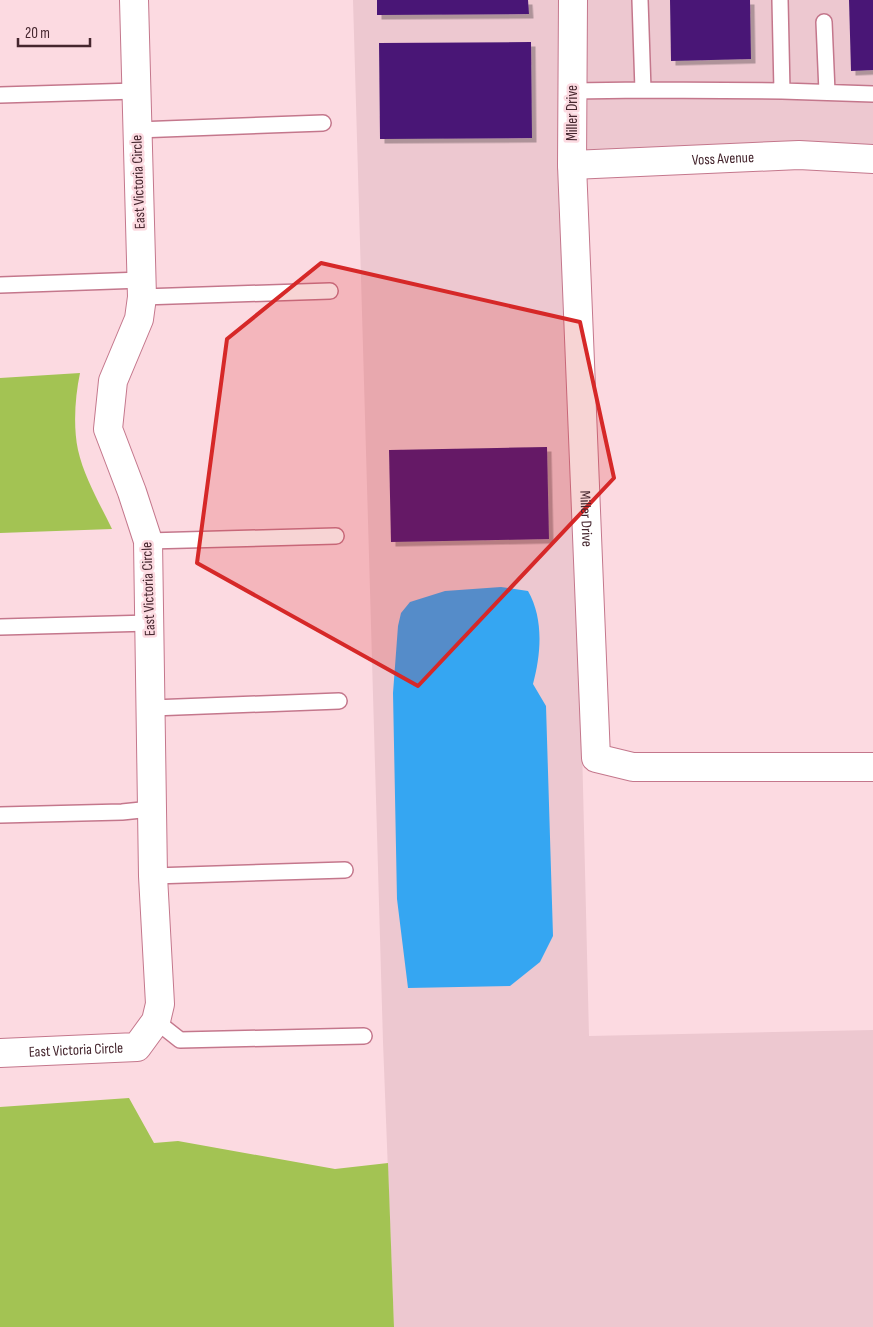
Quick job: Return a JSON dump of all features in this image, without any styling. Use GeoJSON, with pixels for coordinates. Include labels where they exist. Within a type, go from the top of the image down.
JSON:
{"type":"FeatureCollection","features":[{"type":"Feature","properties":{"kind":"street","name":"East Victoria Circle"},"geometry":{"type":"LineString","coordinates":[[0,1053],[137,1047],[156,1021],[160,1004],[151,809],[152,708],[148,541],[108,429],[113,380],[138,319],[142,289],[134,0]]}},
{"type":"Feature","properties":{"kind":"street","name":"Miller Drive"},"geometry":{"type":"LineString","coordinates":[[573,0],[572,165],[596,758],[633,767],[873,767]]}},
{"type":"Feature","properties":{"kind":"street","name":"Voss Avenue"},"geometry":{"type":"LineString","coordinates":[[572,165],[799,155],[873,159]]}},
{"type":"Feature","properties":{"kind":"lane"},"geometry":{"type":"LineString","coordinates":[[640,0],[642,90]]}},
{"type":"Feature","properties":{"kind":"lane"},"geometry":{"type":"LineString","coordinates":[[780,0],[782,91]]}},
{"type":"Feature","properties":{"kind":"lane"},"geometry":{"type":"LineString","coordinates":[[824,22],[827,92]]}},
{"type":"Feature","properties":{"kind":"lane"},"geometry":{"type":"LineString","coordinates":[[0,95],[136,91]]}},
{"type":"Feature","properties":{"kind":"lane"},"geometry":{"type":"LineString","coordinates":[[572,91],[782,91],[873,94]]}},
{"type":"Feature","properties":{"kind":"lane"},"geometry":{"type":"LineString","coordinates":[[137,130],[323,123]]}},
{"type":"Feature","properties":{"kind":"lane"},"geometry":{"type":"LineString","coordinates":[[0,285],[330,291]]}},
{"type":"Feature","properties":{"kind":"lane"},"geometry":{"type":"LineString","coordinates":[[148,541],[336,536]]}},
{"type":"Feature","properties":{"kind":"lane"},"geometry":{"type":"LineString","coordinates":[[0,627],[150,623]]}},
{"type":"Feature","properties":{"kind":"lane"},"geometry":{"type":"LineString","coordinates":[[152,708],[339,701]]}},
{"type":"Feature","properties":{"kind":"lane"},"geometry":{"type":"LineString","coordinates":[[0,815],[122,812],[151,809]]}},
{"type":"Feature","properties":{"kind":"lane"},"geometry":{"type":"LineString","coordinates":[[153,876],[345,870]]}},
{"type":"Feature","properties":{"kind":"lane"},"geometry":{"type":"LineString","coordinates":[[156,1021],[180,1040],[364,1036]]}},
{"type":"Feature","properties":{"kind":"highlighted area"},"geometry":{"type":"Polygon","coordinates":[[[321,263],[580,322],[614,478],[418,686],[197,563],[227,339],[321,263]]]}},
{"type":"Feature","properties":{"kind":"shaded area"},"geometry":{"type":"Polygon","coordinates":[[[353,0],[564,0],[589,1036],[873,1030],[873,1327],[394,1327],[383,1042],[353,0]]]}},
{"type":"Feature","properties":{"kind":"shaded area"},"geometry":{"type":"Polygon","coordinates":[[[580,0],[873,0],[873,163],[579,155],[580,0]]]}},
{"type":"Feature","properties":{"kind":"green space"},"geometry":{"type":"Polygon","coordinates":[[[80,373],[75,412],[78,450],[88,480],[112,529],[0,533],[0,378],[80,373]]]}},
{"type":"Feature","properties":{"kind":"green space"},"geometry":{"type":"Polygon","coordinates":[[[129,1098],[154,1143],[178,1141],[335,1169],[388,1163],[394,1327],[0,1327],[0,1107],[129,1098]]]}},
{"type":"Feature","properties":{"kind":"water"},"geometry":{"type":"Polygon","coordinates":[[[501,587],[528,591],[537,613],[539,625],[538,661],[533,684],[546,706],[553,936],[540,962],[510,986],[408,988],[397,899],[393,693],[398,626],[401,613],[410,602],[445,591],[501,587]]]}},
{"type":"Feature","properties":{"kind":"building"},"geometry":{"type":"Polygon","coordinates":[[[377,0],[528,0],[529,14],[377,15],[377,0]]]}},
{"type":"Feature","properties":{"kind":"building"},"geometry":{"type":"Polygon","coordinates":[[[670,0],[750,0],[751,59],[671,61],[670,0]]]}},
{"type":"Feature","properties":{"kind":"building"},"geometry":{"type":"Polygon","coordinates":[[[849,0],[873,0],[873,70],[851,71],[849,0]]]}},
{"type":"Feature","properties":{"kind":"building"},"geometry":{"type":"Polygon","coordinates":[[[531,42],[532,138],[380,139],[379,43],[531,42]]]}},
{"type":"Feature","properties":{"kind":"building"},"geometry":{"type":"Polygon","coordinates":[[[547,447],[549,539],[391,542],[389,450],[547,447]]]}}]}
